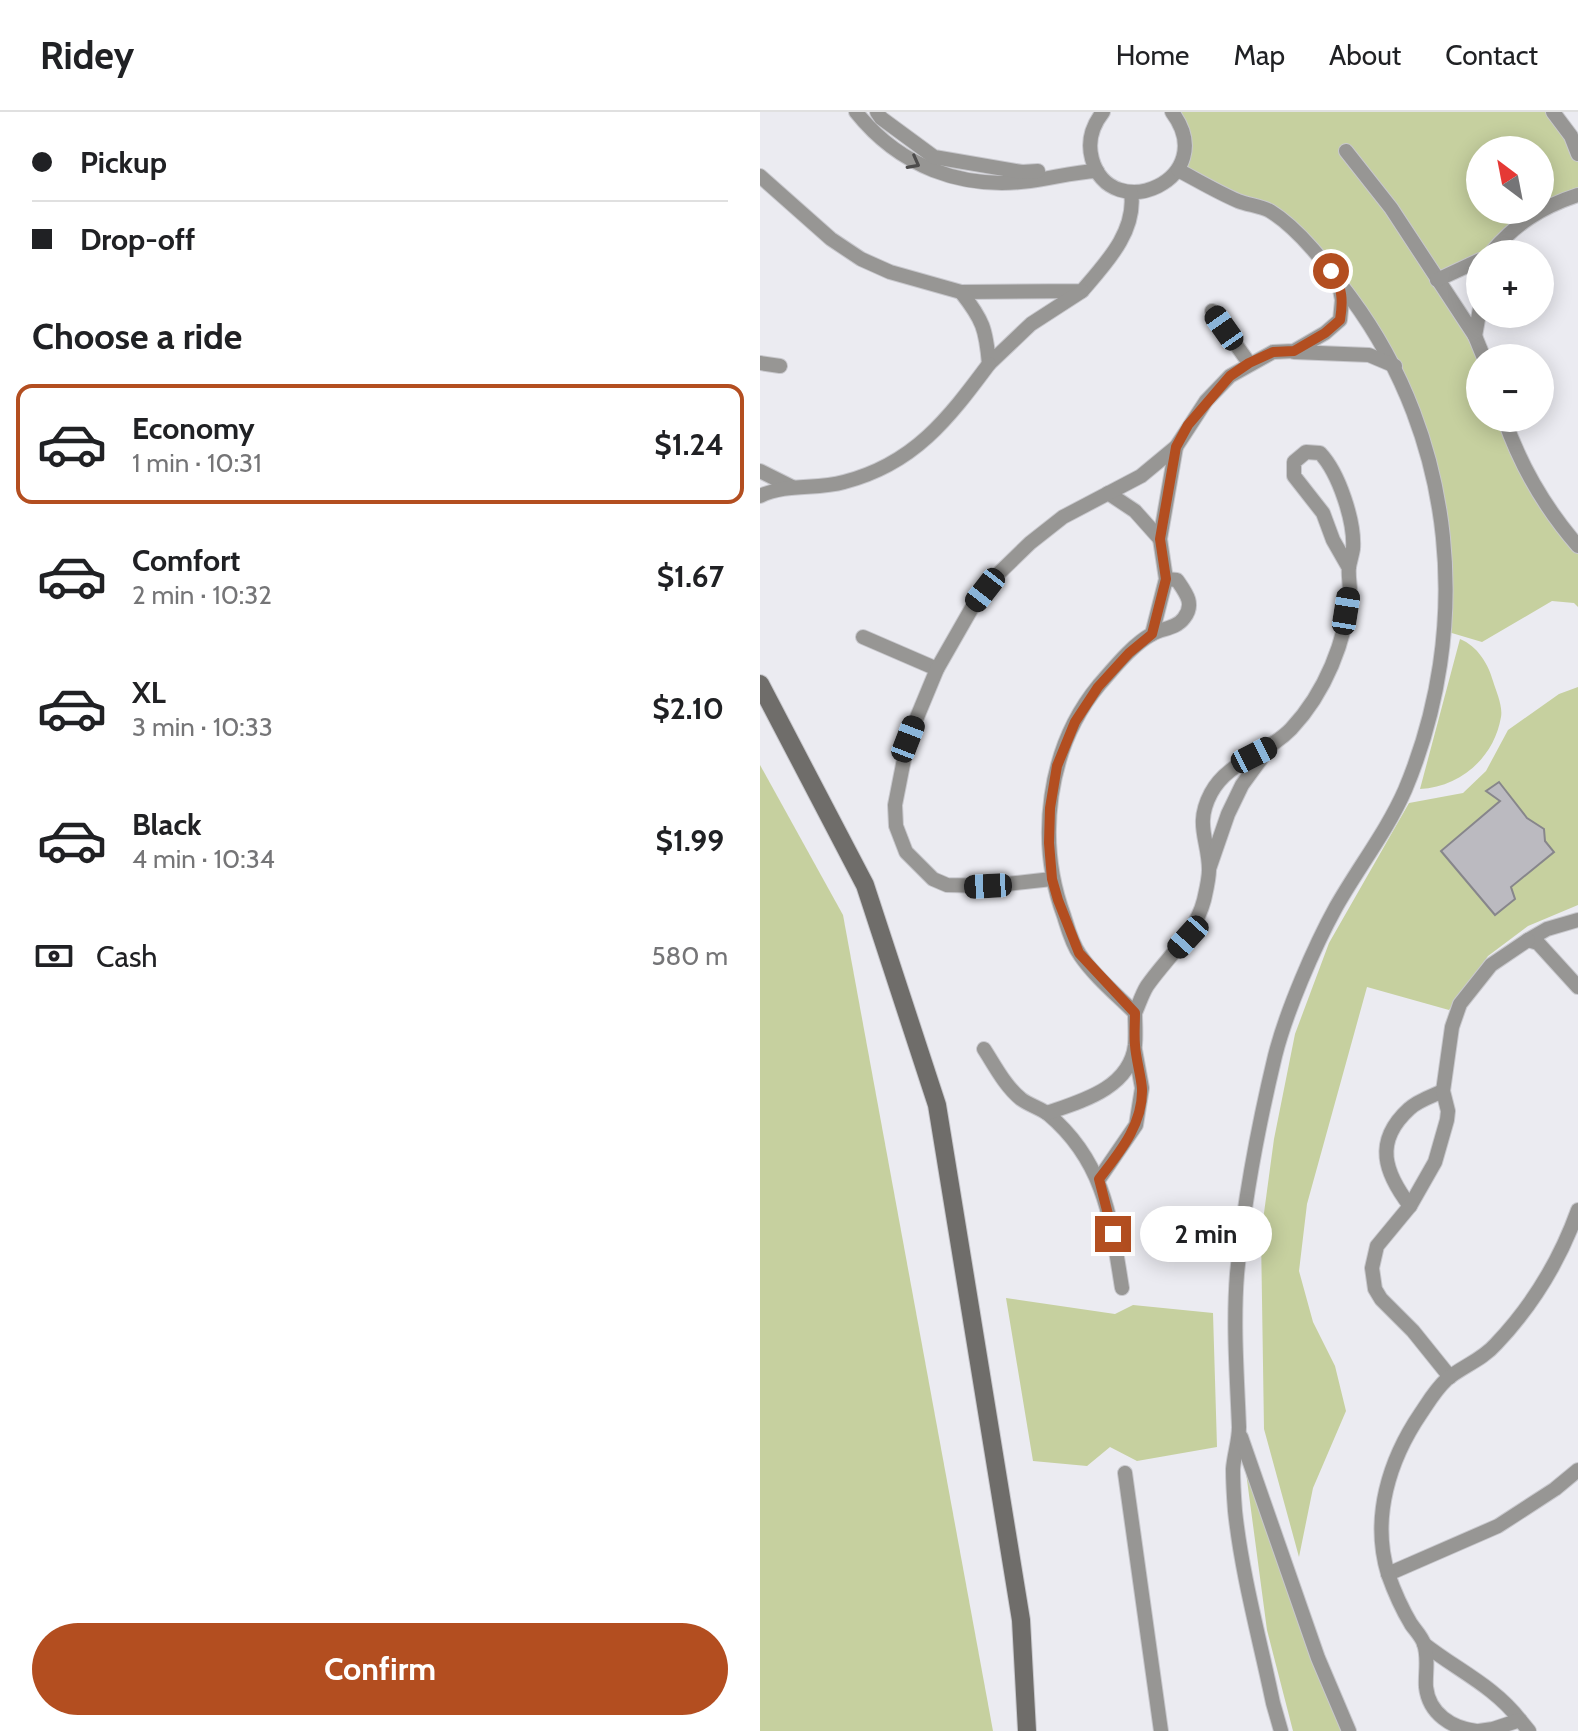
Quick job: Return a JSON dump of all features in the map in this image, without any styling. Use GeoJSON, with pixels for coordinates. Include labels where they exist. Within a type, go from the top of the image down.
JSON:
{"type":"FeatureCollection","features":[{"type":"Feature","properties":{"kind":"street"},"geometry":{"type":"LineString","coordinates":[[856,112],[901,155],[926,169],[953,178],[995,183],[1030,181],[1096,167]]}},
{"type":"Feature","properties":{"kind":"street"},"geometry":{"type":"LineString","coordinates":[[877,112],[934,157],[1022,172],[1096,167]]}},
{"type":"Feature","properties":{"kind":"street"},"geometry":{"type":"LineString","coordinates":[[1103,112],[1091,135],[1090,150],[1096,167],[1118,188],[1131,192],[1152,190],[1178,170],[1184,156],[1185,141],[1182,126],[1172,112]]}},
{"type":"Feature","properties":{"kind":"street"},"geometry":{"type":"LineString","coordinates":[[1553,112],[1571,136],[1578,154]]}},
{"type":"Feature","properties":{"kind":"street"},"geometry":{"type":"LineString","coordinates":[[1346,151],[1391,208],[1478,344]]}},
{"type":"Feature","properties":{"kind":"street"},"geometry":{"type":"LineString","coordinates":[[1178,170],[1239,202],[1269,211],[1302,239],[1379,337],[1395,366],[1427,445],[1441,513],[1447,589],[1438,687],[1421,748],[1403,795],[1314,951],[1276,1053],[1252,1169],[1237,1277],[1239,1433],[1233,1468],[1235,1512],[1281,1731]]}},
{"type":"Feature","properties":{"kind":"street"},"geometry":{"type":"LineString","coordinates":[[760,176],[831,239],[861,259],[890,272],[961,292],[1082,291]]}},
{"type":"Feature","properties":{"kind":"street"},"geometry":{"type":"LineString","coordinates":[[760,496],[773,490],[843,483],[904,457],[932,435],[989,364],[1031,324],[1082,291],[1121,244],[1132,201],[1131,192]]}},
{"type":"Feature","properties":{"kind":"street"},"geometry":{"type":"LineString","coordinates":[[1502,240],[1536,213],[1578,195]]}},
{"type":"Feature","properties":{"kind":"street"},"geometry":{"type":"LineString","coordinates":[[1437,280],[1466,267]]}},
{"type":"Feature","properties":{"kind":"street"},"geometry":{"type":"LineString","coordinates":[[1294,351],[1340,320],[1342,300],[1338,281]]}},
{"type":"Feature","properties":{"kind":"street"},"geometry":{"type":"LineString","coordinates":[[961,292],[980,317],[989,364]]}},
{"type":"Feature","properties":{"kind":"street"},"geometry":{"type":"LineString","coordinates":[[1212,311],[1249,363]]}},
{"type":"Feature","properties":{"kind":"street"},"geometry":{"type":"LineString","coordinates":[[1475,336],[1476,328]]}},
{"type":"Feature","properties":{"kind":"street"},"geometry":{"type":"LineString","coordinates":[[1052,879],[988,886],[947,885],[933,879],[906,852],[896,826],[895,805],[908,739],[937,669],[973,606],[997,575],[1063,517],[1141,476],[1176,447],[1206,401],[1230,376],[1249,363],[1273,352],[1294,351],[1369,355],[1395,366]]}},
{"type":"Feature","properties":{"kind":"street"},"geometry":{"type":"LineString","coordinates":[[760,363],[780,366]]}},
{"type":"Feature","properties":{"kind":"street"},"geometry":{"type":"LineString","coordinates":[[1509,432],[1544,503],[1578,546]]}},
{"type":"Feature","properties":{"kind":"street"},"geometry":{"type":"LineString","coordinates":[[1152,634],[1166,579],[1160,539],[1176,447]]}},
{"type":"Feature","properties":{"kind":"street"},"geometry":{"type":"LineString","coordinates":[[1099,1179],[1136,1125],[1142,1088],[1135,1046],[1135,1013],[1145,989],[1188,937],[1198,919],[1209,869],[1228,814],[1242,785],[1269,748],[1290,730],[1312,702],[1332,666],[1343,632],[1350,591],[1351,524],[1330,464],[1320,453],[1306,452],[1294,462],[1294,476],[1323,513],[1333,540],[1349,568]]}},
{"type":"Feature","properties":{"kind":"street"},"geometry":{"type":"LineString","coordinates":[[760,471],[793,487]]}},
{"type":"Feature","properties":{"kind":"street"},"geometry":{"type":"LineString","coordinates":[[1108,493],[1135,511],[1160,539]]}},
{"type":"Feature","properties":{"kind":"street"},"geometry":{"type":"LineString","coordinates":[[1135,1013],[1079,953],[1052,879],[1050,808],[1057,766],[1075,722],[1098,687],[1129,653],[1152,634],[1182,621],[1189,610],[1189,597],[1177,580],[1166,579]]}},
{"type":"Feature","properties":{"kind":"street"},"geometry":{"type":"LineString","coordinates":[[863,637],[937,669]]}},
{"type":"Feature","properties":{"kind":"street"},"geometry":{"type":"LineString","coordinates":[[760,684],[865,885],[937,1105],[1021,1620],[1027,1731]]}},
{"type":"Feature","properties":{"kind":"street"},"geometry":{"type":"LineString","coordinates":[[1209,869],[1202,833],[1203,815],[1210,794],[1221,778],[1239,763],[1269,748]]}},
{"type":"Feature","properties":{"kind":"street"},"geometry":{"type":"LineString","coordinates":[[1450,1377],[1375,1289],[1372,1268],[1377,1246],[1410,1206],[1435,1162],[1448,1111],[1443,1091],[1452,1027],[1460,1004],[1491,965],[1547,929],[1578,920]]}},
{"type":"Feature","properties":{"kind":"street"},"geometry":{"type":"LineString","coordinates":[[1528,940],[1538,943],[1578,987]]}},
{"type":"Feature","properties":{"kind":"street"},"geometry":{"type":"LineString","coordinates":[[1047,1113],[1098,1093],[1122,1076],[1135,1046]]}},
{"type":"Feature","properties":{"kind":"street"},"geometry":{"type":"LineString","coordinates":[[984,1049],[1005,1082],[1022,1100],[1047,1113],[1075,1144],[1099,1179],[1109,1212],[1122,1288]]}},
{"type":"Feature","properties":{"kind":"street"},"geometry":{"type":"LineString","coordinates":[[1410,1206],[1387,1168],[1389,1139],[1410,1107],[1443,1091]]}},
{"type":"Feature","properties":{"kind":"street"},"geometry":{"type":"LineString","coordinates":[[1524,1726],[1508,1705],[1488,1687],[1424,1644],[1400,1604],[1388,1574],[1382,1513],[1392,1470],[1407,1434],[1435,1392],[1450,1377],[1482,1359],[1537,1295],[1578,1210]]}},
{"type":"Feature","properties":{"kind":"street"},"geometry":{"type":"LineString","coordinates":[[1563,1245],[1578,1237]]}},
{"type":"Feature","properties":{"kind":"street"},"geometry":{"type":"LineString","coordinates":[[1239,1433],[1318,1658],[1349,1731]]}},
{"type":"Feature","properties":{"kind":"street"},"geometry":{"type":"LineString","coordinates":[[1388,1574],[1498,1526],[1578,1470]]}},
{"type":"Feature","properties":{"kind":"street"},"geometry":{"type":"LineString","coordinates":[[1125,1473],[1161,1731]]}},
{"type":"Feature","properties":{"kind":"street"},"geometry":{"type":"LineString","coordinates":[[1424,1644],[1426,1688],[1430,1702],[1449,1723],[1461,1729],[1478,1731],[1524,1726]]}},
{"type":"Feature","properties":{"kind":"green space"},"geometry":{"type":"Polygon","coordinates":[[[1172,112],[1553,112],[1578,154],[1578,195],[1554,209],[1554,136],[1466,136],[1466,224],[1532,224],[1510,240],[1466,240],[1466,266],[1437,280],[1472,344],[1466,344],[1466,432],[1509,432],[1578,546],[1578,607],[1574,603],[1552,601],[1482,642],[1445,631],[1447,589],[1427,445],[1359,309],[1269,211],[1178,170],[1184,156],[1172,112]]]}},
{"type":"Feature","properties":{"kind":"green space"},"geometry":{"type":"Polygon","coordinates":[[[1460,639],[1477,651],[1491,674],[1501,708],[1497,732],[1473,768],[1449,783],[1420,789],[1460,639]]]}},
{"type":"Feature","properties":{"kind":"green space"},"geometry":{"type":"Polygon","coordinates":[[[1578,687],[1578,905],[1528,926],[1488,956],[1449,1010],[1367,987],[1307,1204],[1299,1271],[1313,1322],[1335,1366],[1346,1411],[1313,1488],[1299,1557],[1264,1429],[1261,1235],[1274,1139],[1295,1034],[1329,943],[1409,803],[1463,793],[1486,771],[1508,730],[1559,694],[1578,687]]]}},
{"type":"Feature","properties":{"kind":"green space"},"geometry":{"type":"Polygon","coordinates":[[[760,765],[843,915],[993,1731],[760,1731],[760,765]]]}},
{"type":"Feature","properties":{"kind":"green space"},"geometry":{"type":"Polygon","coordinates":[[[1006,1298],[1115,1314],[1133,1305],[1213,1313],[1217,1447],[1137,1461],[1110,1447],[1087,1466],[1033,1461],[1006,1298]]]}},
{"type":"Feature","properties":{"kind":"green space"},"geometry":{"type":"Polygon","coordinates":[[[1245,1465],[1303,1637],[1343,1731],[1293,1731],[1267,1630],[1245,1465]]]}},
{"type":"Feature","properties":{"kind":"building"},"geometry":{"type":"Polygon","coordinates":[[[1499,782],[1527,818],[1544,829],[1545,841],[1554,852],[1511,887],[1515,899],[1495,915],[1441,851],[1500,801],[1486,791],[1499,782]]]}},
{"type":"Feature","properties":{"kind":"route"},"geometry":{"type":"LineString","coordinates":[[1113,1234],[1099,1179],[1136,1125],[1141,1107],[1135,1013],[1079,953],[1058,900],[1052,879],[1049,843],[1050,808],[1057,766],[1075,722],[1098,687],[1129,653],[1152,634],[1166,579],[1160,539],[1176,447],[1188,425],[1230,376],[1273,352],[1294,351],[1340,320],[1342,300],[1338,281],[1331,271]]}}]}
